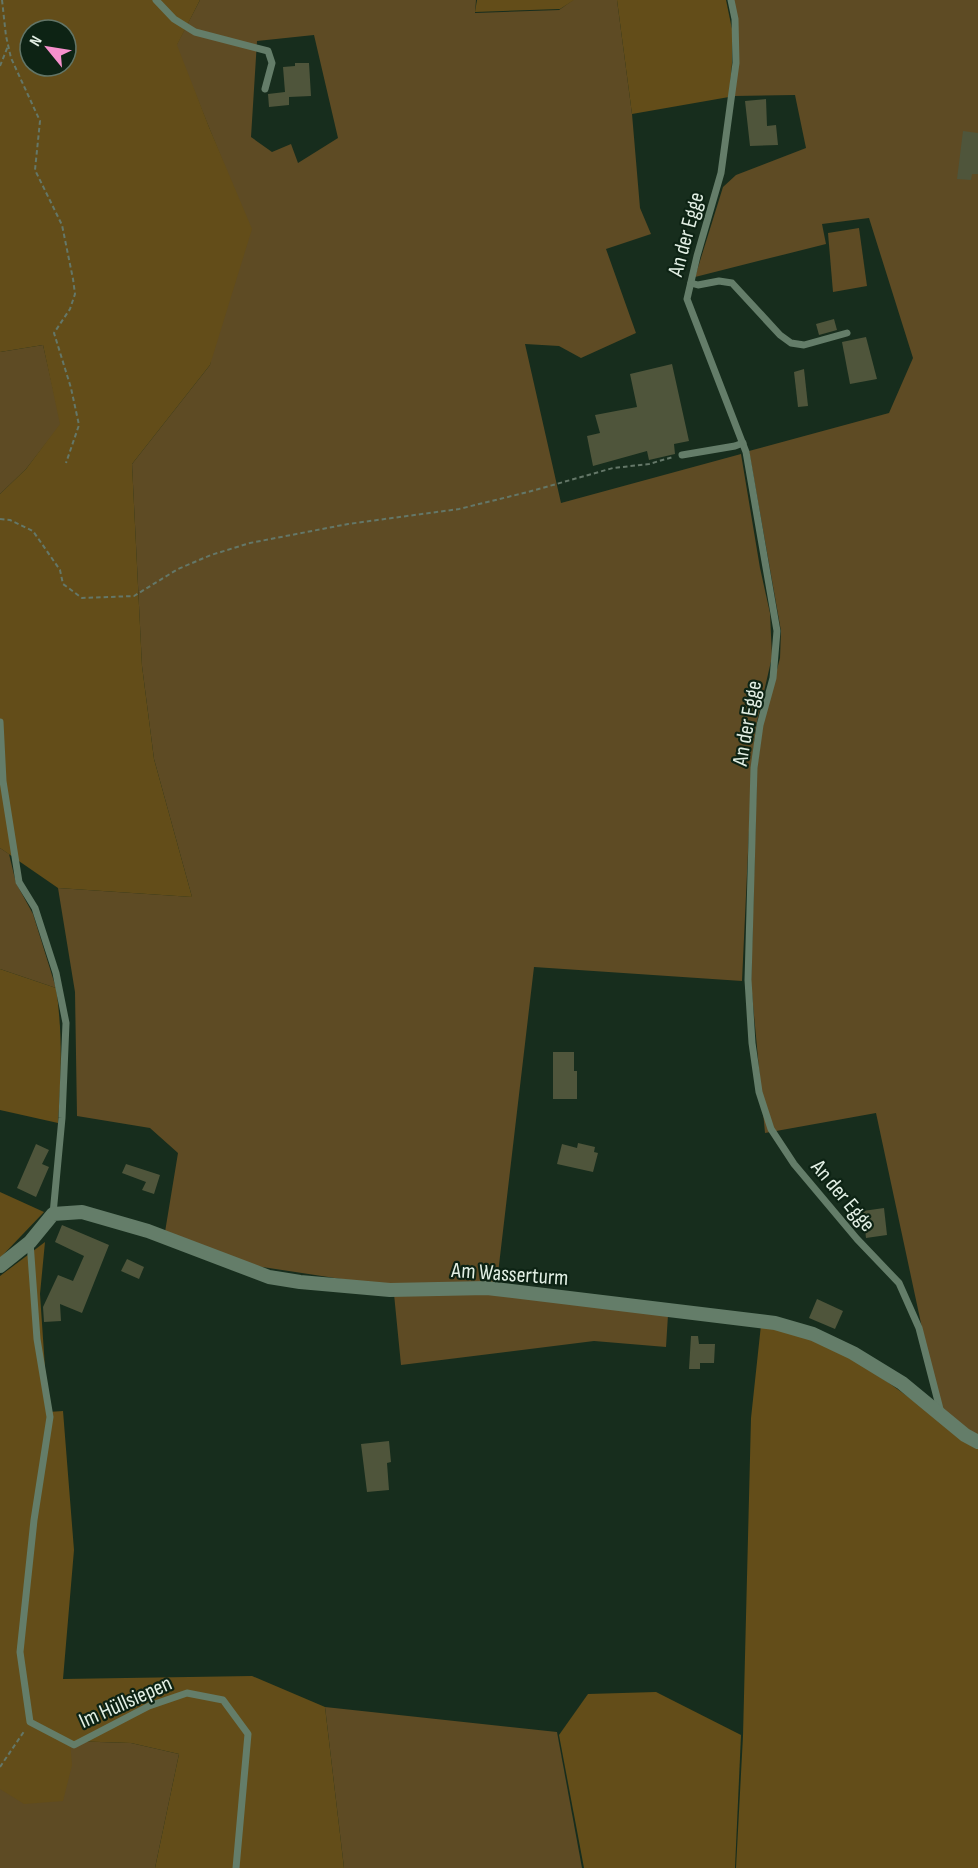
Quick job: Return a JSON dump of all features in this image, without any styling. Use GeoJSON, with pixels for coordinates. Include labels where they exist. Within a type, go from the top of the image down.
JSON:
{"type":"FeatureCollection","features":[{"type":"Feature","properties":{"kind":"street","name":"Am Wasserturm"},"geometry":{"type":"LineString","coordinates":[[53,1214],[82,1212],[148,1231],[269,1277],[300,1282],[390,1290],[487,1288],[775,1323],[813,1334],[853,1353],[902,1383],[965,1435],[978,1442]]}},
{"type":"Feature","properties":{"kind":"street"},"geometry":{"type":"LineString","coordinates":[[0,1266],[30,1242],[53,1214]]}},
{"type":"Feature","properties":{"kind":"lane"},"geometry":{"type":"LineString","coordinates":[[156,0],[174,19],[195,32],[268,51],[272,63],[265,89]]}},
{"type":"Feature","properties":{"kind":"lane","name":"An der Egge"},"geometry":{"type":"LineString","coordinates":[[731,0],[735,19],[736,63],[721,173],[687,299],[746,452],[777,631],[773,678],[760,725],[754,768],[748,980],[752,1043],[759,1092],[771,1129],[794,1164],[857,1239],[898,1283],[919,1328],[942,1416]]}},
{"type":"Feature","properties":{"kind":"lane"},"geometry":{"type":"LineString","coordinates":[[691,283],[698,285],[719,281],[732,283],[780,335],[797,345],[848,333]]}},
{"type":"Feature","properties":{"kind":"lane"},"geometry":{"type":"LineString","coordinates":[[682,455],[742,443]]}},
{"type":"Feature","properties":{"kind":"lane"},"geometry":{"type":"LineString","coordinates":[[0,722],[3,782],[19,882],[35,908],[56,973],[66,1023],[62,1118],[53,1214]]}},
{"type":"Feature","properties":{"kind":"lane"},"geometry":{"type":"LineString","coordinates":[[30,1242],[37,1339],[50,1417],[34,1520],[20,1652],[30,1722]]}},
{"type":"Feature","properties":{"kind":"lane","name":"Im Hüllsiepen"},"geometry":{"type":"LineString","coordinates":[[30,1722],[74,1744],[149,1706],[187,1693],[223,1700],[248,1734],[236,1868]]}},
{"type":"Feature","properties":{"kind":"path"},"geometry":{"type":"LineString","coordinates":[[2,0],[11,58],[40,121],[35,170],[62,225],[74,279],[75,294],[70,309],[54,333],[79,425],[66,463]]}},
{"type":"Feature","properties":{"kind":"path"},"geometry":{"type":"LineString","coordinates":[[0,66],[8,46]]}},
{"type":"Feature","properties":{"kind":"path"},"geometry":{"type":"LineString","coordinates":[[0,519],[10,520],[33,531],[60,570],[63,584],[82,598],[134,596],[178,569],[211,555],[250,543],[348,524],[459,509],[613,468],[649,464],[682,455]]}},
{"type":"Feature","properties":{"kind":"path"},"geometry":{"type":"LineString","coordinates":[[0,1767],[30,1722]]}},
{"type":"Feature","properties":{"kind":"shaded area"},"geometry":{"type":"Polygon","coordinates":[[[0,0],[200,0],[177,45],[252,229],[210,365],[132,464],[142,666],[154,759],[192,897],[58,888],[0,848],[0,494],[26,469],[60,424],[43,345],[0,352],[0,0]]]}},
{"type":"Feature","properties":{"kind":"shaded area"},"geometry":{"type":"Polygon","coordinates":[[[200,0],[476,0],[475,13],[559,10],[573,0],[617,0],[632,114],[640,208],[651,234],[606,249],[636,333],[581,358],[559,346],[525,344],[561,503],[741,454],[770,613],[772,657],[756,726],[752,766],[742,981],[534,967],[497,1282],[374,1284],[243,1264],[165,1232],[178,1153],[150,1128],[77,1116],[75,992],[58,888],[192,897],[154,759],[142,666],[132,464],[210,365],[238,199],[176,46],[200,0]],[[314,35],[257,41],[251,137],[272,152],[291,144],[298,163],[338,138],[314,35]]]}},
{"type":"Feature","properties":{"kind":"shaded area"},"geometry":{"type":"Polygon","coordinates":[[[477,0],[574,0],[560,9],[475,12],[477,0]]]}},
{"type":"Feature","properties":{"kind":"shaded area"},"geometry":{"type":"Polygon","coordinates":[[[617,0],[726,0],[732,29],[729,97],[632,114],[617,0]]]}},
{"type":"Feature","properties":{"kind":"shaded area"},"geometry":{"type":"Polygon","coordinates":[[[734,0],[978,0],[978,1438],[936,1407],[922,1328],[876,1113],[765,1133],[751,983],[757,768],[763,724],[780,658],[781,631],[749,451],[889,413],[913,358],[869,218],[822,224],[826,244],[695,277],[723,187],[736,175],[806,148],[795,95],[734,96],[734,0]]]}},
{"type":"Feature","properties":{"kind":"shaded area"},"geometry":{"type":"Polygon","coordinates":[[[859,228],[867,286],[833,292],[828,233],[859,228]]]}},
{"type":"Feature","properties":{"kind":"shaded area"},"geometry":{"type":"Polygon","coordinates":[[[43,345],[61,424],[26,469],[0,494],[0,352],[43,345]]]}},
{"type":"Feature","properties":{"kind":"shaded area"},"geometry":{"type":"Polygon","coordinates":[[[0,848],[9,854],[16,883],[33,914],[56,988],[0,969],[0,848]]]}},
{"type":"Feature","properties":{"kind":"shaded area"},"geometry":{"type":"Polygon","coordinates":[[[0,969],[56,988],[61,1056],[58,1123],[0,1110],[0,969]]]}},
{"type":"Feature","properties":{"kind":"shaded area"},"geometry":{"type":"Polygon","coordinates":[[[0,1192],[44,1212],[0,1258],[0,1192]]]}},
{"type":"Feature","properties":{"kind":"shaded area"},"geometry":{"type":"Polygon","coordinates":[[[45,1242],[40,1294],[48,1412],[63,1411],[74,1550],[63,1679],[252,1676],[325,1707],[344,1868],[155,1868],[179,1754],[131,1743],[70,1741],[72,1765],[63,1801],[24,1804],[0,1789],[0,1276],[45,1242]]]}},
{"type":"Feature","properties":{"kind":"shaded area"},"geometry":{"type":"Polygon","coordinates":[[[484,1293],[668,1315],[666,1347],[594,1341],[401,1365],[394,1294],[484,1293]]]}},
{"type":"Feature","properties":{"kind":"shaded area"},"geometry":{"type":"Polygon","coordinates":[[[761,1325],[792,1332],[834,1349],[877,1375],[978,1449],[978,1868],[736,1868],[743,1736],[751,1418],[761,1325]]]}},
{"type":"Feature","properties":{"kind":"shaded area"},"geometry":{"type":"Polygon","coordinates":[[[656,1692],[741,1735],[735,1868],[584,1868],[559,1735],[588,1694],[656,1692]]]}},
{"type":"Feature","properties":{"kind":"shaded area"},"geometry":{"type":"Polygon","coordinates":[[[325,1707],[557,1732],[582,1868],[344,1868],[325,1707]]]}},
{"type":"Feature","properties":{"kind":"shaded area"},"geometry":{"type":"Polygon","coordinates":[[[69,1741],[131,1743],[179,1754],[155,1868],[0,1868],[0,1789],[69,1741]]]}},
{"type":"Feature","properties":{"kind":"building"},"geometry":{"type":"Polygon","coordinates":[[[295,63],[309,63],[311,96],[289,97],[289,105],[269,107],[268,94],[285,92],[283,67],[295,66],[295,63]]]}},
{"type":"Feature","properties":{"kind":"building"},"geometry":{"type":"Polygon","coordinates":[[[766,99],[767,126],[776,125],[778,145],[750,146],[745,101],[766,99]]]}},
{"type":"Feature","properties":{"kind":"building"},"geometry":{"type":"Polygon","coordinates":[[[963,131],[978,133],[978,174],[972,174],[971,180],[957,179],[963,131]]]}},
{"type":"Feature","properties":{"kind":"building"},"geometry":{"type":"Polygon","coordinates":[[[834,319],[837,330],[819,335],[816,324],[834,319]]]}},
{"type":"Feature","properties":{"kind":"building"},"geometry":{"type":"Polygon","coordinates":[[[866,337],[877,379],[850,384],[842,342],[866,337]]]}},
{"type":"Feature","properties":{"kind":"building"},"geometry":{"type":"Polygon","coordinates":[[[672,364],[689,441],[674,444],[675,454],[649,460],[647,451],[593,466],[587,436],[600,433],[595,415],[637,407],[630,374],[672,364]]]}},
{"type":"Feature","properties":{"kind":"building"},"geometry":{"type":"Polygon","coordinates":[[[804,369],[808,406],[798,407],[794,372],[804,369]]]}},
{"type":"Feature","properties":{"kind":"building"},"geometry":{"type":"Polygon","coordinates":[[[553,1052],[574,1052],[577,1099],[553,1099],[553,1052]]]}},
{"type":"Feature","properties":{"kind":"building"},"geometry":{"type":"Polygon","coordinates":[[[578,1143],[595,1147],[594,1152],[598,1153],[593,1172],[557,1164],[562,1144],[577,1148],[578,1143]]]}},
{"type":"Feature","properties":{"kind":"building"},"geometry":{"type":"Polygon","coordinates":[[[36,1144],[49,1150],[42,1164],[49,1167],[36,1197],[17,1188],[36,1144]]]}},
{"type":"Feature","properties":{"kind":"building"},"geometry":{"type":"Polygon","coordinates":[[[126,1164],[160,1175],[154,1194],[142,1190],[146,1182],[122,1173],[126,1164]]]}},
{"type":"Feature","properties":{"kind":"building"},"geometry":{"type":"Polygon","coordinates":[[[884,1208],[887,1235],[866,1238],[863,1211],[884,1208]]]}},
{"type":"Feature","properties":{"kind":"building"},"geometry":{"type":"Polygon","coordinates":[[[62,1225],[109,1245],[82,1313],[60,1304],[61,1321],[44,1322],[43,1307],[58,1275],[73,1281],[84,1256],[55,1242],[62,1225]]]}},
{"type":"Feature","properties":{"kind":"building"},"geometry":{"type":"Polygon","coordinates":[[[127,1259],[144,1267],[139,1279],[121,1271],[127,1259]]]}},
{"type":"Feature","properties":{"kind":"building"},"geometry":{"type":"Polygon","coordinates":[[[817,1299],[843,1311],[835,1329],[809,1318],[817,1299]]]}},
{"type":"Feature","properties":{"kind":"building"},"geometry":{"type":"Polygon","coordinates":[[[691,1336],[698,1336],[699,1344],[715,1344],[714,1363],[700,1363],[700,1369],[689,1369],[691,1336]]]}},
{"type":"Feature","properties":{"kind":"building"},"geometry":{"type":"Polygon","coordinates":[[[389,1441],[391,1462],[387,1463],[389,1490],[367,1492],[361,1444],[389,1441]]]}}]}
